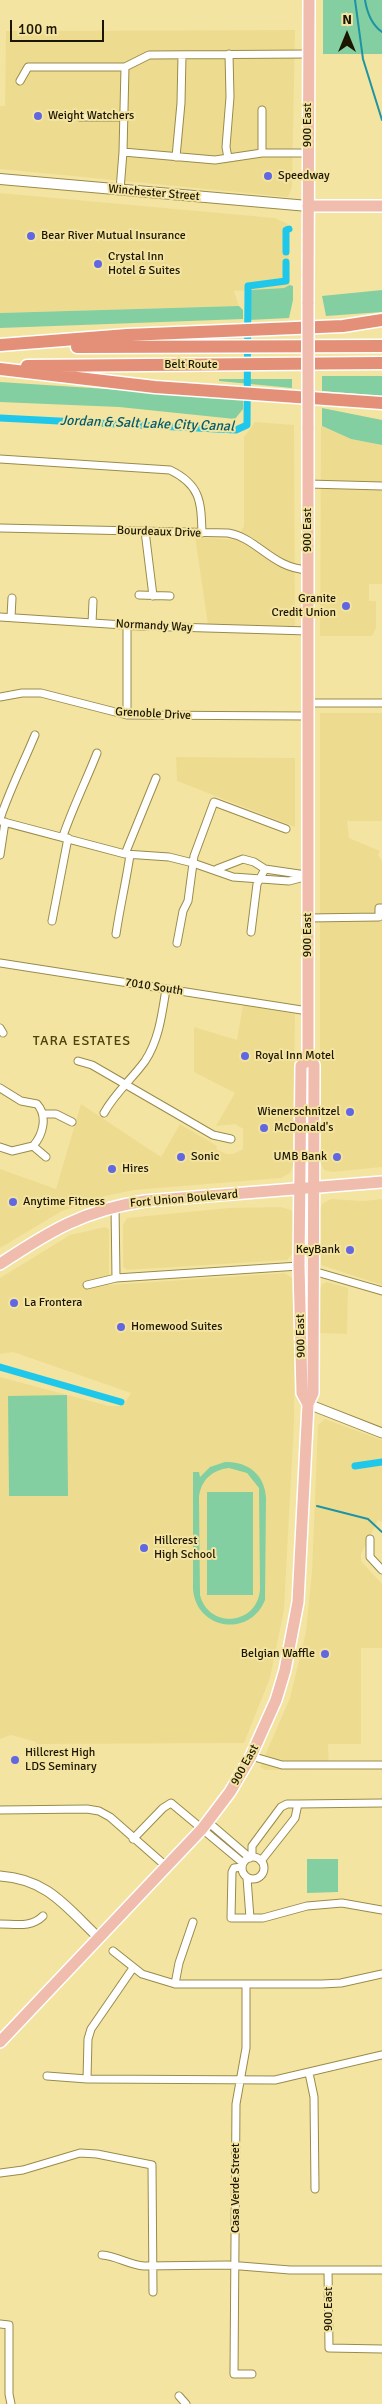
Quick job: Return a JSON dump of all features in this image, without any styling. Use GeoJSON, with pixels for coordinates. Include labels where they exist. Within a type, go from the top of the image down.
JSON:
{"type":"FeatureCollection","features":[{"type":"Feature","properties":{"kind":"highway"},"geometry":{"type":"LineString","coordinates":[[343,326],[382,320]]}},
{"type":"Feature","properties":{"kind":"highway"},"geometry":{"type":"LineString","coordinates":[[0,346],[127,336],[382,324]]}},
{"type":"Feature","properties":{"kind":"highway","name":"Belt Route"},"geometry":{"type":"LineString","coordinates":[[0,346],[382,346]]}},
{"type":"Feature","properties":{"kind":"highway","name":"Belt Route"},"geometry":{"type":"LineString","coordinates":[[0,368],[382,364]]}},
{"type":"Feature","properties":{"kind":"highway"},"geometry":{"type":"LineString","coordinates":[[0,368],[154,387],[382,403]]}},
{"type":"Feature","properties":{"kind":"highway"},"geometry":{"type":"LineString","coordinates":[[277,396],[382,412]]}},
{"type":"Feature","properties":{"kind":"main road","name":"900 East"},"geometry":{"type":"LineString","coordinates":[[0,2042],[167,1867],[205,1825],[230,1792],[251,1756],[276,1700],[295,1620],[308,1404],[313,1393],[314,1065],[308,1059],[309,0]]}},
{"type":"Feature","properties":{"kind":"main road","name":"Winchester Street"},"geometry":{"type":"LineString","coordinates":[[0,179],[308,206]]}},
{"type":"Feature","properties":{"kind":"main road"},"geometry":{"type":"LineString","coordinates":[[308,206],[382,206]]}},
{"type":"Feature","properties":{"kind":"main road","name":"900 East"},"geometry":{"type":"LineString","coordinates":[[308,1059],[301,1066],[299,1266],[302,1393],[308,1404]]}},
{"type":"Feature","properties":{"kind":"main road","name":"Fort Union Boulevard"},"geometry":{"type":"LineString","coordinates":[[0,1264],[68,1222],[115,1206],[145,1201],[382,1182]]}},
{"type":"Feature","properties":{"kind":"street"},"geometry":{"type":"LineString","coordinates":[[228,158],[226,147],[230,97],[229,54]]}},
{"type":"Feature","properties":{"kind":"street"},"geometry":{"type":"LineString","coordinates":[[20,81],[28,67],[125,67],[149,55],[309,54]]}},
{"type":"Feature","properties":{"kind":"street"},"geometry":{"type":"LineString","coordinates":[[176,157],[181,103],[182,55]]}},
{"type":"Feature","properties":{"kind":"street"},"geometry":{"type":"LineString","coordinates":[[120,190],[124,152],[125,67]]}},
{"type":"Feature","properties":{"kind":"street"},"geometry":{"type":"LineString","coordinates":[[262,110],[262,153]]}},
{"type":"Feature","properties":{"kind":"street"},"geometry":{"type":"LineString","coordinates":[[80,117],[124,117]]}},
{"type":"Feature","properties":{"kind":"street"},"geometry":{"type":"LineString","coordinates":[[124,152],[215,160],[262,153],[308,152]]}},
{"type":"Feature","properties":{"kind":"street"},"geometry":{"type":"LineString","coordinates":[[0,460],[170,470],[185,479],[196,490],[202,508],[202,533]]}},
{"type":"Feature","properties":{"kind":"street"},"geometry":{"type":"LineString","coordinates":[[308,484],[382,486]]}},
{"type":"Feature","properties":{"kind":"street","name":"Bourdeaux Drive"},"geometry":{"type":"LineString","coordinates":[[0,528],[234,534],[284,566],[308,570]]}},
{"type":"Feature","properties":{"kind":"street"},"geometry":{"type":"LineString","coordinates":[[145,531],[153,596]]}},
{"type":"Feature","properties":{"kind":"street"},"geometry":{"type":"LineString","coordinates":[[138,595],[170,596]]}},
{"type":"Feature","properties":{"kind":"street"},"geometry":{"type":"LineString","coordinates":[[11,617],[12,598]]}},
{"type":"Feature","properties":{"kind":"street"},"geometry":{"type":"LineString","coordinates":[[92,623],[93,601]]}},
{"type":"Feature","properties":{"kind":"street","name":"Normandy Way"},"geometry":{"type":"LineString","coordinates":[[0,617],[251,631],[308,631]]}},
{"type":"Feature","properties":{"kind":"street"},"geometry":{"type":"LineString","coordinates":[[127,625],[127,715]]}},
{"type":"Feature","properties":{"kind":"street","name":"Grenoble Drive"},"geometry":{"type":"LineString","coordinates":[[0,696],[41,693],[127,715],[308,716]]}},
{"type":"Feature","properties":{"kind":"street"},"geometry":{"type":"LineString","coordinates":[[308,703],[382,703]]}},
{"type":"Feature","properties":{"kind":"street"},"geometry":{"type":"LineString","coordinates":[[0,855],[2,821],[13,782],[19,777],[35,735]]}},
{"type":"Feature","properties":{"kind":"street"},"geometry":{"type":"LineString","coordinates":[[52,921],[57,892],[62,882],[65,837],[78,794],[86,783],[97,753]]}},
{"type":"Feature","properties":{"kind":"street"},"geometry":{"type":"LineString","coordinates":[[116,934],[120,904],[124,897],[127,855],[156,778]]}},
{"type":"Feature","properties":{"kind":"street"},"geometry":{"type":"LineString","coordinates":[[177,943],[183,910],[188,900],[194,856],[214,802],[286,829]]}},
{"type":"Feature","properties":{"kind":"street"},"geometry":{"type":"LineString","coordinates":[[2,821],[127,855],[193,862],[233,876],[289,881],[308,876]]}},
{"type":"Feature","properties":{"kind":"street"},"geometry":{"type":"LineString","coordinates":[[216,869],[243,859],[254,862],[265,869],[308,876]]}},
{"type":"Feature","properties":{"kind":"street"},"geometry":{"type":"LineString","coordinates":[[251,932],[259,879],[265,869]]}},
{"type":"Feature","properties":{"kind":"street"},"geometry":{"type":"LineString","coordinates":[[308,918],[379,917],[379,908],[382,908]]}},
{"type":"Feature","properties":{"kind":"street","name":"7010 South"},"geometry":{"type":"LineString","coordinates":[[0,963],[308,1011]]}},
{"type":"Feature","properties":{"kind":"street"},"geometry":{"type":"LineString","coordinates":[[104,1113],[124,1084],[138,1070],[150,1050],[161,1021],[166,990]]}},
{"type":"Feature","properties":{"kind":"street"},"geometry":{"type":"LineString","coordinates":[[78,1061],[92,1065],[213,1135],[231,1139]]}},
{"type":"Feature","properties":{"kind":"street"},"geometry":{"type":"LineString","coordinates":[[0,1088],[21,1101],[37,1104],[44,1114],[39,1138],[33,1146],[12,1151],[0,1147]]}},
{"type":"Feature","properties":{"kind":"street"},"geometry":{"type":"LineString","coordinates":[[44,1114],[56,1114],[72,1122]]}},
{"type":"Feature","properties":{"kind":"street"},"geometry":{"type":"LineString","coordinates":[[33,1146],[46,1157]]}},
{"type":"Feature","properties":{"kind":"street"},"geometry":{"type":"LineString","coordinates":[[115,1206],[116,1278]]}},
{"type":"Feature","properties":{"kind":"street"},"geometry":{"type":"LineString","coordinates":[[88,1285],[116,1278],[299,1266]]}},
{"type":"Feature","properties":{"kind":"street"},"geometry":{"type":"LineString","coordinates":[[313,1271],[382,1291]]}},
{"type":"Feature","properties":{"kind":"street"},"geometry":{"type":"LineString","coordinates":[[308,1404],[382,1433]]}},
{"type":"Feature","properties":{"kind":"street"},"geometry":{"type":"LineString","coordinates":[[370,1539],[370,1557],[382,1570]]}},
{"type":"Feature","properties":{"kind":"street"},"geometry":{"type":"LineString","coordinates":[[251,1756],[282,1765],[382,1765]]}},
{"type":"Feature","properties":{"kind":"street"},"geometry":{"type":"LineString","coordinates":[[133,1839],[170,1803],[251,1858],[261,1861]]}},
{"type":"Feature","properties":{"kind":"street"},"geometry":{"type":"LineString","coordinates":[[382,1803],[287,1804],[281,1808],[252,1846],[251,1858],[234,1868],[232,1872],[231,1918],[263,1918],[307,1906],[342,1903],[382,1910]]}},
{"type":"Feature","properties":{"kind":"street"},"geometry":{"type":"LineString","coordinates":[[261,1861],[295,1818],[298,1804]]}},
{"type":"Feature","properties":{"kind":"street"},"geometry":{"type":"LineString","coordinates":[[0,1810],[92,1810],[110,1817],[167,1867]]}},
{"type":"Feature","properties":{"kind":"street"},"geometry":{"type":"LineString","coordinates":[[205,1825],[242,1865],[248,1878],[250,1918]]}},
{"type":"Feature","properties":{"kind":"street"},"geometry":{"type":"LineString","coordinates":[[248,1878],[256,1879],[262,1874],[264,1869],[261,1861]]}},
{"type":"Feature","properties":{"kind":"street"},"geometry":{"type":"LineString","coordinates":[[0,1876],[26,1880],[52,1893],[99,1938]]}},
{"type":"Feature","properties":{"kind":"street"},"geometry":{"type":"LineString","coordinates":[[0,1924],[28,1925],[37,1922],[42,1916]]}},
{"type":"Feature","properties":{"kind":"street"},"geometry":{"type":"LineString","coordinates":[[175,1984],[179,1962],[194,1922]]}},
{"type":"Feature","properties":{"kind":"street"},"geometry":{"type":"LineString","coordinates":[[113,1951],[133,1968],[151,1978],[175,1984],[332,1984],[382,1974]]}},
{"type":"Feature","properties":{"kind":"street"},"geometry":{"type":"LineString","coordinates":[[87,2079],[88,2040],[91,2029],[133,1968]]}},
{"type":"Feature","properties":{"kind":"street","name":"Casa Verde Street"},"geometry":{"type":"LineString","coordinates":[[246,1984],[246,2048],[236,2104],[234,2374],[252,2374]]}},
{"type":"Feature","properties":{"kind":"street"},"geometry":{"type":"LineString","coordinates":[[47,2076],[87,2079],[275,2080],[382,2055]]}},
{"type":"Feature","properties":{"kind":"street"},"geometry":{"type":"LineString","coordinates":[[310,2073],[314,2097],[315,2189]]}},
{"type":"Feature","properties":{"kind":"street"},"geometry":{"type":"LineString","coordinates":[[0,2173],[22,2170],[80,2153],[97,2154],[152,2165],[153,2292]]}},
{"type":"Feature","properties":{"kind":"street"},"geometry":{"type":"LineString","coordinates":[[102,2255],[113,2256],[136,2265],[152,2266],[235,2266],[290,2270],[382,2270]]}},
{"type":"Feature","properties":{"kind":"street","name":"900 East"},"geometry":{"type":"LineString","coordinates":[[328,2270],[329,2348],[382,2349]]}},
{"type":"Feature","properties":{"kind":"street"},"geometry":{"type":"LineString","coordinates":[[0,2324],[9,2325],[9,2394],[12,2404]]}},
{"type":"Feature","properties":{"kind":"street"},"geometry":{"type":"LineString","coordinates":[[179,2396],[186,2404]]}},
{"type":"Feature","properties":{"kind":"shaded area"},"geometry":{"type":"Polygon","coordinates":[[[295,30],[292,187],[288,197],[0,169],[0,106],[5,106],[6,31],[295,30]]]}},
{"type":"Feature","properties":{"kind":"shaded area"},"geometry":{"type":"Polygon","coordinates":[[[0,193],[275,218],[288,224],[290,285],[284,288],[234,291],[239,306],[0,313],[0,193]]]}},
{"type":"Feature","properties":{"kind":"shaded area"},"geometry":{"type":"Polygon","coordinates":[[[255,422],[294,425],[295,627],[208,625],[195,537],[236,540],[244,526],[244,437],[255,422]]]}},
{"type":"Feature","properties":{"kind":"shaded area"},"geometry":{"type":"Polygon","coordinates":[[[321,426],[351,439],[382,445],[382,584],[369,584],[369,601],[376,601],[376,628],[372,636],[320,636],[321,426]]]}},
{"type":"Feature","properties":{"kind":"shaded area"},"geometry":{"type":"Polygon","coordinates":[[[320,713],[382,713],[382,821],[347,821],[349,838],[380,851],[378,855],[382,861],[382,1167],[333,1172],[324,1170],[320,1162],[320,713]]]}},
{"type":"Feature","properties":{"kind":"shaded area"},"geometry":{"type":"Polygon","coordinates":[[[176,757],[295,758],[295,827],[177,781],[176,757]]]}},
{"type":"Feature","properties":{"kind":"shaded area"},"geometry":{"type":"Polygon","coordinates":[[[243,1005],[295,1014],[293,1165],[290,1173],[281,1178],[134,1190],[105,1196],[62,1211],[0,1248],[0,1169],[56,1189],[81,1104],[161,1157],[180,1124],[217,1146],[216,1149],[226,1154],[233,1154],[243,1149],[243,1129],[235,1124],[216,1126],[235,1093],[194,1072],[194,1027],[237,1040],[243,1005]]]}},
{"type":"Feature","properties":{"kind":"shaded area"},"geometry":{"type":"Polygon","coordinates":[[[331,1199],[363,1201],[382,1199],[382,1285],[321,1265],[320,1209],[322,1204],[331,1199]]]}},
{"type":"Feature","properties":{"kind":"shaded area"},"geometry":{"type":"Polygon","coordinates":[[[281,1207],[291,1210],[294,1216],[294,1252],[287,1260],[127,1270],[123,1267],[123,1225],[127,1218],[229,1208],[281,1207]]]}},
{"type":"Feature","properties":{"kind":"shaded area","name":"Hillcrest High School"},"geometry":{"type":"Polygon","coordinates":[[[105,1227],[109,1229],[109,1285],[285,1273],[292,1278],[295,1336],[294,1422],[284,1610],[270,1678],[244,1743],[37,1744],[36,1742],[11,1735],[0,1739],[0,1377],[109,1406],[123,1406],[131,1393],[13,1352],[0,1354],[0,1278],[70,1235],[105,1227]]]}},
{"type":"Feature","properties":{"kind":"shaded area"},"geometry":{"type":"Polygon","coordinates":[[[327,1282],[348,1288],[347,1334],[320,1333],[320,1290],[322,1284],[327,1282]]]}},
{"type":"Feature","properties":{"kind":"shaded area"},"geometry":{"type":"Polygon","coordinates":[[[325,1419],[382,1440],[382,1522],[378,1520],[361,1554],[361,1561],[382,1584],[382,1648],[361,1648],[361,1744],[328,1744],[329,1769],[265,1770],[260,1767],[290,1698],[306,1632],[312,1572],[318,1425],[325,1419]]]}},
{"type":"Feature","properties":{"kind":"green space"},"geometry":{"type":"Polygon","coordinates":[[[323,0],[382,0],[382,54],[323,54],[323,0]]]}},
{"type":"Feature","properties":{"kind":"green space"},"geometry":{"type":"Polygon","coordinates":[[[290,285],[293,286],[293,300],[289,318],[249,320],[249,290],[284,288],[290,285]]]}},
{"type":"Feature","properties":{"kind":"green space"},"geometry":{"type":"Polygon","coordinates":[[[382,290],[382,312],[326,316],[322,296],[382,290]]]}},
{"type":"Feature","properties":{"kind":"green space"},"geometry":{"type":"Polygon","coordinates":[[[239,306],[243,310],[243,319],[0,328],[0,313],[239,306]]]}},
{"type":"Feature","properties":{"kind":"green space"},"geometry":{"type":"Polygon","coordinates":[[[322,376],[382,376],[382,396],[322,391],[322,376]]]}},
{"type":"Feature","properties":{"kind":"green space"},"geometry":{"type":"Polygon","coordinates":[[[219,379],[292,379],[292,388],[219,381],[219,379]]]}},
{"type":"Feature","properties":{"kind":"green space"},"geometry":{"type":"Polygon","coordinates":[[[0,382],[243,398],[243,409],[235,419],[119,407],[0,402],[0,382]]]}},
{"type":"Feature","properties":{"kind":"green space"},"geometry":{"type":"Polygon","coordinates":[[[322,408],[382,420],[382,445],[351,439],[322,426],[322,408]]]}},
{"type":"Feature","properties":{"kind":"green space"},"geometry":{"type":"Polygon","coordinates":[[[67,1395],[68,1496],[9,1496],[8,1396],[67,1395]]]}},
{"type":"Feature","properties":{"kind":"green space"},"geometry":{"type":"Polygon","coordinates":[[[225,1462],[241,1464],[259,1476],[265,1490],[265,1600],[258,1612],[248,1620],[236,1624],[213,1621],[203,1613],[196,1603],[193,1589],[193,1472],[199,1472],[200,1477],[210,1467],[225,1462]],[[229,1468],[217,1471],[208,1477],[200,1491],[200,1595],[205,1606],[213,1614],[222,1618],[233,1619],[243,1616],[251,1610],[257,1601],[260,1589],[259,1488],[247,1473],[229,1468]]]}},
{"type":"Feature","properties":{"kind":"green space"},"geometry":{"type":"Polygon","coordinates":[[[207,1492],[253,1492],[253,1595],[207,1595],[207,1492]]]}},
{"type":"Feature","properties":{"kind":"green space"},"geometry":{"type":"Polygon","coordinates":[[[307,1859],[338,1859],[338,1892],[307,1893],[307,1859]]]}},
{"type":"Feature","properties":{"kind":"waterway"},"geometry":{"type":"LineString","coordinates":[[355,0],[363,59],[382,120]]}},
{"type":"Feature","properties":{"kind":"waterway"},"geometry":{"type":"LineString","coordinates":[[365,0],[375,26],[382,32]]}},
{"type":"Feature","properties":{"kind":"waterway","name":"Jordan & Salt Lake City Canal"},"geometry":{"type":"LineString","coordinates":[[286,252],[286,230],[289,229]]}},
{"type":"Feature","properties":{"kind":"waterway","name":"Jordan & Salt Lake City Canal"},"geometry":{"type":"LineString","coordinates":[[0,418],[236,430],[247,425],[248,286],[286,281],[286,262]]}},
{"type":"Feature","properties":{"kind":"waterway"},"geometry":{"type":"LineString","coordinates":[[0,1367],[121,1402]]}},
{"type":"Feature","properties":{"kind":"waterway"},"geometry":{"type":"LineString","coordinates":[[355,1466],[382,1462]]}},
{"type":"Feature","properties":{"kind":"waterway"},"geometry":{"type":"LineString","coordinates":[[317,1506],[368,1519],[382,1532]]}},
{"type":"Feature","properties":{"kind":"place","name":"Weight Watchers"},"geometry":{"type":"Point","coordinates":[38,116]}},
{"type":"Feature","properties":{"kind":"place","name":"Speedway"},"geometry":{"type":"Point","coordinates":[268,176]}},
{"type":"Feature","properties":{"kind":"place","name":"Bear River Mutual Insurance"},"geometry":{"type":"Point","coordinates":[31,236]}},
{"type":"Feature","properties":{"kind":"place","name":"Crystal Inn Hotel & Suites"},"geometry":{"type":"Point","coordinates":[98,264]}},
{"type":"Feature","properties":{"kind":"place","name":"Granite Credit Union"},"geometry":{"type":"Point","coordinates":[346,606]}},
{"type":"Feature","properties":{"kind":"place","name":"Royal Inn Motel"},"geometry":{"type":"Point","coordinates":[245,1056]}},
{"type":"Feature","properties":{"kind":"place","name":"Wienerschnitzel"},"geometry":{"type":"Point","coordinates":[350,1112]}},
{"type":"Feature","properties":{"kind":"place","name":"McDonald's"},"geometry":{"type":"Point","coordinates":[264,1128]}},
{"type":"Feature","properties":{"kind":"place","name":"Sonic"},"geometry":{"type":"Point","coordinates":[181,1157]}},
{"type":"Feature","properties":{"kind":"place","name":"UMB Bank"},"geometry":{"type":"Point","coordinates":[337,1157]}},
{"type":"Feature","properties":{"kind":"place","name":"Hires"},"geometry":{"type":"Point","coordinates":[112,1169]}},
{"type":"Feature","properties":{"kind":"place","name":"Anytime Fitness"},"geometry":{"type":"Point","coordinates":[13,1202]}},
{"type":"Feature","properties":{"kind":"place","name":"KeyBank"},"geometry":{"type":"Point","coordinates":[350,1250]}},
{"type":"Feature","properties":{"kind":"place","name":"La Frontera"},"geometry":{"type":"Point","coordinates":[14,1303]}},
{"type":"Feature","properties":{"kind":"place","name":"Homewood Suites"},"geometry":{"type":"Point","coordinates":[121,1327]}},
{"type":"Feature","properties":{"kind":"place","name":"Hillcrest High School"},"geometry":{"type":"Point","coordinates":[144,1548]}},
{"type":"Feature","properties":{"kind":"place","name":"Belgian Waffle"},"geometry":{"type":"Point","coordinates":[325,1654]}},
{"type":"Feature","properties":{"kind":"place","name":"Hillcrest High LDS Seminary"},"geometry":{"type":"Point","coordinates":[15,1760]}},
{"type":"Feature","properties":{"kind":"district","name":"TARA ESTATES"},"geometry":{"type":"Point","coordinates":[82,1041]}}]}
